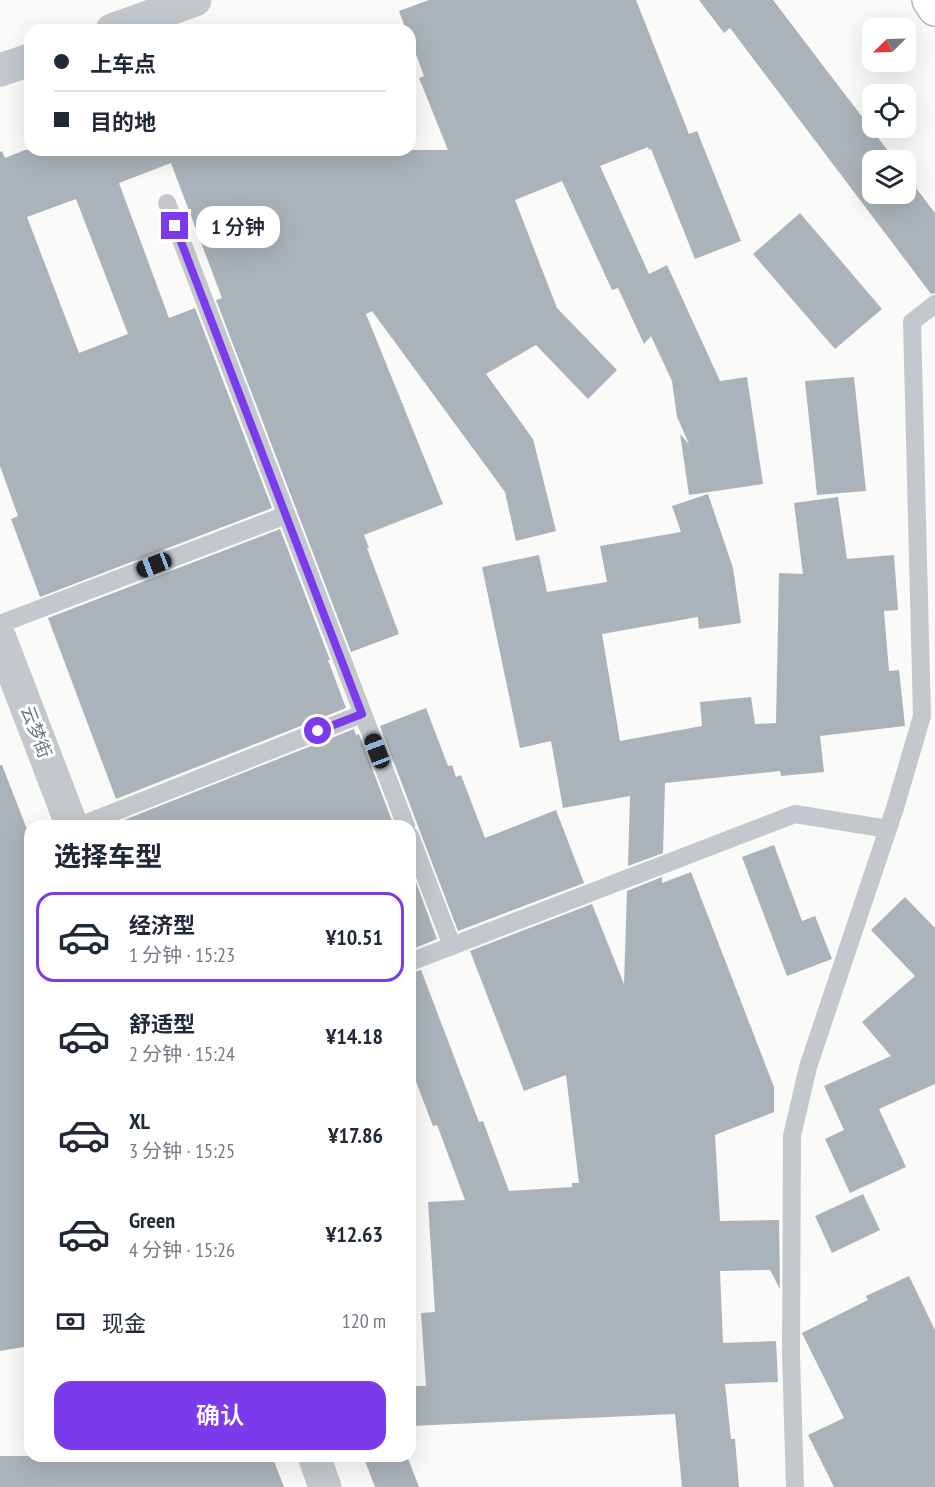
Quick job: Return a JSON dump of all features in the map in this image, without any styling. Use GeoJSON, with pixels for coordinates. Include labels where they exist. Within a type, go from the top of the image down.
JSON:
{"type":"FeatureCollection","features":[{"type":"Feature","properties":{"kind":"highway"},"geometry":{"type":"LineString","coordinates":[[930,0],[935,9]]}},
{"type":"Feature","properties":{"kind":"street"},"geometry":{"type":"LineString","coordinates":[[129,24],[195,0]]}},
{"type":"Feature","properties":{"kind":"street"},"geometry":{"type":"LineString","coordinates":[[0,70],[24,62]]}},
{"type":"Feature","properties":{"kind":"street","name":"云梦街"},"geometry":{"type":"LineString","coordinates":[[0,638],[70,820]]}},
{"type":"Feature","properties":{"kind":"street"},"geometry":{"type":"LineString","coordinates":[[316,1462],[326,1487]]}},
{"type":"Feature","properties":{"kind":"lane"},"geometry":{"type":"LineString","coordinates":[[167,203],[404,820]]}},
{"type":"Feature","properties":{"kind":"lane"},"geometry":{"type":"LineString","coordinates":[[795,1487],[790,1355],[792,1136],[808,1067],[888,829],[922,716],[912,322],[935,304]]}},
{"type":"Feature","properties":{"kind":"lane"},"geometry":{"type":"LineString","coordinates":[[0,624],[286,515]]}},
{"type":"Feature","properties":{"kind":"lane"},"geometry":{"type":"LineString","coordinates":[[94,820],[362,714]]}},
{"type":"Feature","properties":{"kind":"lane"},"geometry":{"type":"LineString","coordinates":[[416,960],[795,814],[888,829]]}},
{"type":"Feature","properties":{"kind":"lane"},"geometry":{"type":"LineString","coordinates":[[416,852],[452,946]]}},
{"type":"Feature","properties":{"kind":"building"},"geometry":{"type":"Polygon","coordinates":[[[429,0],[636,0],[689,134],[697,131],[741,241],[695,259],[651,149],[649,150],[648,147],[600,166],[649,274],[667,265],[720,381],[747,377],[763,484],[689,495],[680,434],[689,444],[677,417],[672,381],[651,336],[644,344],[618,288],[612,290],[562,181],[515,200],[557,308],[617,370],[588,399],[536,345],[486,374],[533,439],[556,531],[516,541],[505,492],[372,311],[366,314],[443,504],[364,535],[399,634],[351,652],[216,300],[222,298],[171,163],[119,183],[169,318],[195,308],[272,508],[40,597],[11,519],[18,516],[0,466],[0,152],[2,151],[5,158],[24,150],[24,156],[416,156],[416,150],[448,150],[419,78],[424,76],[416,54],[416,24],[404,24],[399,11],[429,0]],[[76,199],[27,217],[79,353],[128,334],[76,199]]]}},
{"type":"Feature","properties":{"kind":"building"},"geometry":{"type":"Polygon","coordinates":[[[699,0],[773,0],[862,117],[862,138],[878,138],[887,150],[862,150],[862,203],[730,28],[724,33],[699,0]]]}},
{"type":"Feature","properties":{"kind":"building"},"geometry":{"type":"Polygon","coordinates":[[[916,188],[935,213],[935,293],[931,294],[863,204],[916,204],[916,188]]]}},
{"type":"Feature","properties":{"kind":"building"},"geometry":{"type":"Polygon","coordinates":[[[800,213],[882,309],[835,349],[753,254],[800,213]]]}},
{"type":"Feature","properties":{"kind":"building"},"geometry":{"type":"Polygon","coordinates":[[[854,377],[866,491],[817,495],[805,381],[854,377]]]}},
{"type":"Feature","properties":{"kind":"building"},"geometry":{"type":"Polygon","coordinates":[[[708,494],[733,568],[741,623],[699,629],[698,617],[602,634],[620,741],[702,726],[700,702],[751,697],[755,724],[776,723],[779,573],[803,574],[794,503],[838,497],[847,559],[894,555],[898,610],[884,611],[889,671],[899,670],[905,726],[820,736],[824,772],[781,776],[780,771],[665,783],[663,853],[628,866],[630,796],[563,808],[551,741],[520,748],[482,567],[539,555],[547,592],[607,582],[600,546],[681,532],[672,506],[708,494]]]}},
{"type":"Feature","properties":{"kind":"building"},"geometry":{"type":"Polygon","coordinates":[[[280,529],[346,708],[116,799],[48,618],[280,529]]]}},
{"type":"Feature","properties":{"kind":"building"},"geometry":{"type":"Polygon","coordinates":[[[426,708],[448,766],[452,765],[456,777],[461,775],[485,838],[556,810],[584,883],[458,931],[380,726],[426,708]]]}},
{"type":"Feature","properties":{"kind":"building"},"geometry":{"type":"Polygon","coordinates":[[[354,729],[356,735],[359,734],[392,820],[124,820],[354,729]]]}},
{"type":"Feature","properties":{"kind":"building"},"geometry":{"type":"Polygon","coordinates":[[[0,765],[2,765],[24,822],[24,1347],[0,1351],[0,765]]]}},
{"type":"Feature","properties":{"kind":"building"},"geometry":{"type":"Polygon","coordinates":[[[774,845],[802,921],[815,916],[832,959],[787,976],[742,857],[774,845]]]}},
{"type":"Feature","properties":{"kind":"building"},"geometry":{"type":"Polygon","coordinates":[[[691,872],[774,1087],[774,1112],[715,1135],[720,1221],[779,1220],[780,1289],[770,1270],[720,1271],[723,1343],[776,1341],[778,1382],[725,1384],[731,1439],[735,1439],[739,1487],[682,1487],[675,1414],[416,1426],[416,1386],[426,1386],[421,1313],[435,1312],[428,1202],[465,1200],[437,1125],[433,1126],[416,1082],[416,971],[421,970],[479,1122],[483,1121],[509,1191],[572,1187],[572,1183],[579,1183],[566,1075],[524,1091],[470,951],[592,904],[624,984],[627,891],[662,877],[662,883],[691,872]]]}},
{"type":"Feature","properties":{"kind":"building"},"geometry":{"type":"Polygon","coordinates":[[[416,882],[437,939],[416,948],[416,882]]]}},
{"type":"Feature","properties":{"kind":"building"},"geometry":{"type":"Polygon","coordinates":[[[905,897],[935,928],[935,1084],[879,1109],[906,1167],[850,1193],[825,1139],[844,1130],[824,1086],[891,1056],[862,1022],[915,976],[871,930],[905,897]]]}},
{"type":"Feature","properties":{"kind":"building"},"geometry":{"type":"Polygon","coordinates":[[[863,1194],[880,1230],[832,1253],[815,1216],[863,1194]]]}},
{"type":"Feature","properties":{"kind":"building"},"geometry":{"type":"Polygon","coordinates":[[[909,1276],[935,1330],[935,1487],[834,1487],[808,1435],[844,1418],[802,1333],[868,1300],[866,1296],[909,1276]]]}},
{"type":"Feature","properties":{"kind":"building"},"geometry":{"type":"Polygon","coordinates":[[[0,1456],[24,1456],[24,1462],[274,1462],[284,1487],[0,1487],[0,1456]]]}},
{"type":"Feature","properties":{"kind":"building"},"geometry":{"type":"Polygon","coordinates":[[[365,1462],[409,1462],[419,1487],[375,1487],[365,1462]]]}},
{"type":"Feature","properties":{"kind":"route"},"geometry":{"type":"LineString","coordinates":[[175,226],[362,714],[318,731]]}}]}
